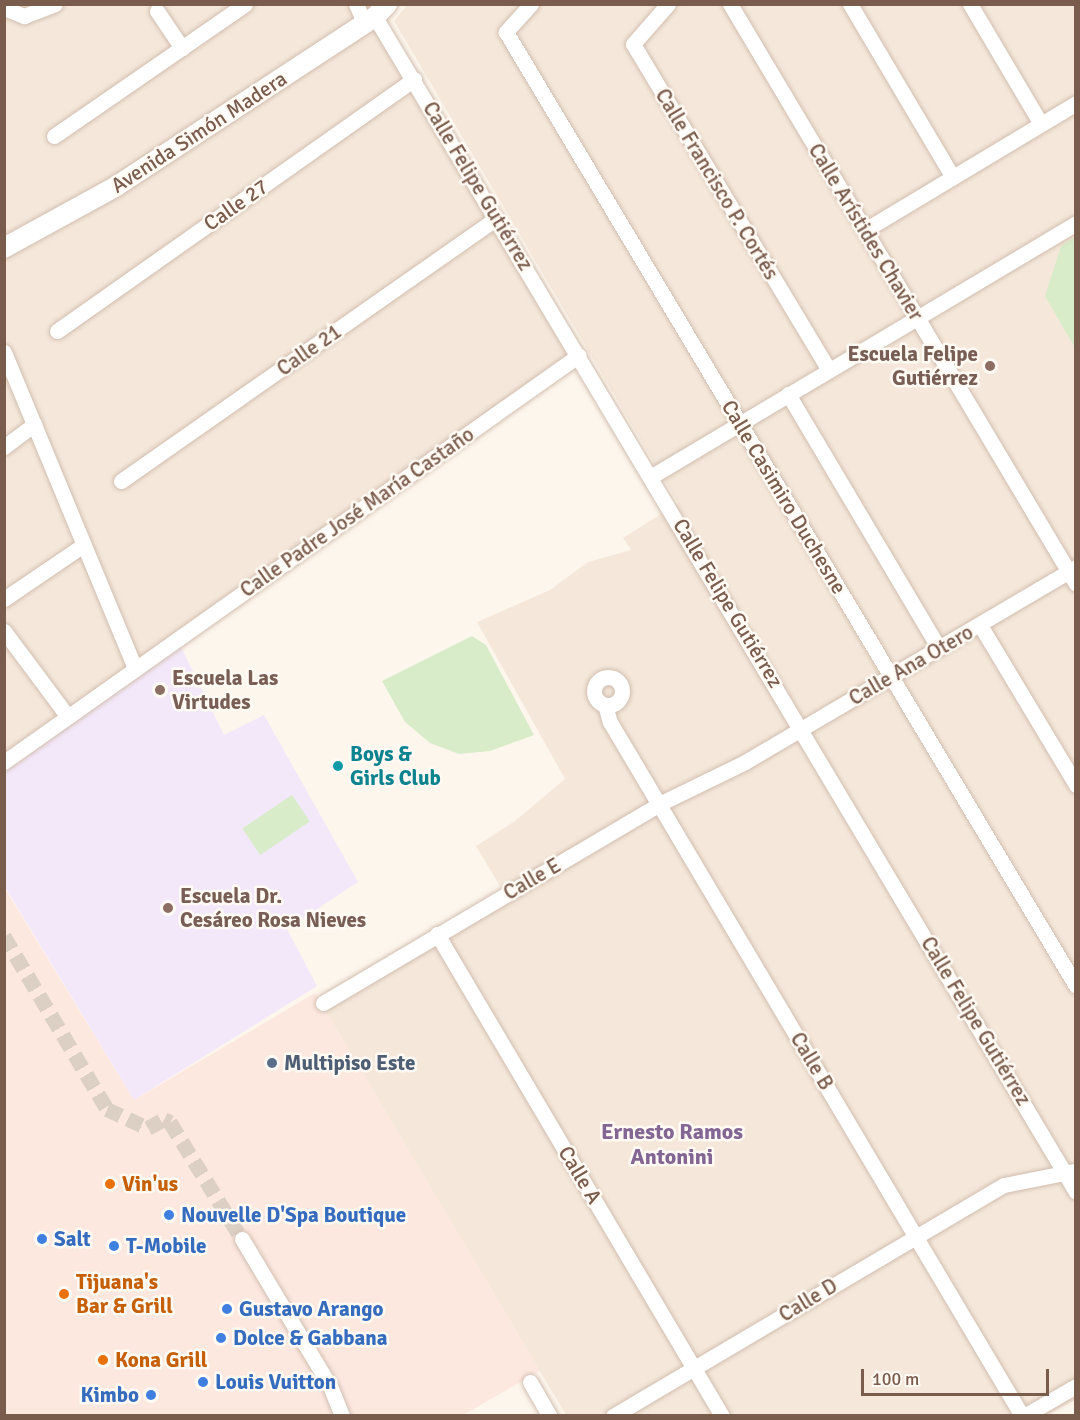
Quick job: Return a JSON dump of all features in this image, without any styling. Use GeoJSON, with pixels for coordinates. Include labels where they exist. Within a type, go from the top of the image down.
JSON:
{"type":"FeatureCollection","features":[{"type":"Feature","properties":{"kind":"street"},"geometry":{"type":"LineString","coordinates":[[4,8],[24,16],[55,4]]}},
{"type":"Feature","properties":{"kind":"street"},"geometry":{"type":"LineString","coordinates":[[54,136],[245,4]]}},
{"type":"Feature","properties":{"kind":"street","name":"Calle Felipe Gutiérrez"},"geometry":{"type":"LineString","coordinates":[[356,4],[376,15],[1071,1172],[1076,1192]]}},
{"type":"Feature","properties":{"kind":"street","name":"Calle Francisco P. Cortés"},"geometry":{"type":"LineString","coordinates":[[668,4],[633,44],[829,370]]}},
{"type":"Feature","properties":{"kind":"street","name":"Calle Arístides Chavier"},"geometry":{"type":"LineString","coordinates":[[730,4],[1073,574]]}},
{"type":"Feature","properties":{"kind":"street"},"geometry":{"type":"LineString","coordinates":[[850,4],[952,176]]}},
{"type":"Feature","properties":{"kind":"street"},"geometry":{"type":"LineString","coordinates":[[970,4],[1041,124]]}},
{"type":"Feature","properties":{"kind":"street","name":"Calle Casimiro Duchesne"},"geometry":{"type":"LineString","coordinates":[[528,7],[506,32],[1076,987]]}},
{"type":"Feature","properties":{"kind":"street"},"geometry":{"type":"LineString","coordinates":[[157,11],[182,48]]}},
{"type":"Feature","properties":{"kind":"street","name":"Avenida Simón Madera"},"geometry":{"type":"LineString","coordinates":[[4,248],[115,187],[376,15]]}},
{"type":"Feature","properties":{"kind":"street","name":"Calle 27"},"geometry":{"type":"LineString","coordinates":[[57,331],[414,79]]}},
{"type":"Feature","properties":{"kind":"street"},"geometry":{"type":"LineString","coordinates":[[865,230],[1076,102]]}},
{"type":"Feature","properties":{"kind":"street","name":"Calle 21"},"geometry":{"type":"LineString","coordinates":[[121,481],[496,218]]}},
{"type":"Feature","properties":{"kind":"street"},"geometry":{"type":"LineString","coordinates":[[652,476],[1076,223]]}},
{"type":"Feature","properties":{"kind":"street"},"geometry":{"type":"LineString","coordinates":[[4,352],[82,546],[135,669]]}},
{"type":"Feature","properties":{"kind":"street","name":"Calle Padre José María Castaño"},"geometry":{"type":"LineString","coordinates":[[5,761],[579,355]]}},
{"type":"Feature","properties":{"kind":"street"},"geometry":{"type":"LineString","coordinates":[[788,394],[939,648]]}},
{"type":"Feature","properties":{"kind":"street"},"geometry":{"type":"LineString","coordinates":[[4,447],[34,424]]}},
{"type":"Feature","properties":{"kind":"street"},"geometry":{"type":"LineString","coordinates":[[4,599],[82,546]]}},
{"type":"Feature","properties":{"kind":"street","name":"Calle Ana Otero"},"geometry":{"type":"LineString","coordinates":[[745,762],[939,648],[1073,574]]}},
{"type":"Feature","properties":{"kind":"street"},"geometry":{"type":"LineString","coordinates":[[980,625],[1076,785]]}},
{"type":"Feature","properties":{"kind":"street"},"geometry":{"type":"LineString","coordinates":[[4,631],[68,717]]}},
{"type":"Feature","properties":{"kind":"street","name":"Calle B"},"geometry":{"type":"LineString","coordinates":[[605,705],[610,722],[1023,1416]]}},
{"type":"Feature","properties":{"kind":"street","name":"Calle E"},"geometry":{"type":"LineString","coordinates":[[323,1003],[659,804],[745,762]]}},
{"type":"Feature","properties":{"kind":"street","name":"Calle A"},"geometry":{"type":"LineString","coordinates":[[437,934],[722,1416]]}},
{"type":"Feature","properties":{"kind":"street","name":"Calle D"},"geometry":{"type":"LineString","coordinates":[[613,1416],[1004,1185],[1071,1172]]}},
{"type":"Feature","properties":{"kind":"street"},"geometry":{"type":"LineString","coordinates":[[242,1239],[330,1386],[342,1416]]}},
{"type":"Feature","properties":{"kind":"street"},"geometry":{"type":"LineString","coordinates":[[530,1382],[550,1416]]}},
{"type":"Feature","properties":{"kind":"street"},"geometry":{"type":"LineString","coordinates":[[1023,1416],[1076,1386]]}},
{"type":"Feature","properties":{"kind":"shaded area"},"geometry":{"type":"Polygon","coordinates":[[[408,4],[1075,5],[1075,1400],[1045,1416],[566,1415],[325,1010],[509,901],[476,846],[515,821],[565,779],[477,622],[550,590],[588,562],[631,550],[623,538],[678,503],[394,21],[408,4]]]}},
{"type":"Feature","properties":{"kind":"shaded area"},"geometry":{"type":"Polygon","coordinates":[[[5,5],[379,5],[369,17],[576,360],[5,765],[5,5]]]}},
{"type":"Feature","properties":{"kind":"shaded area","name":"Escuela Dr. Cesáreo Rosa Nieves"},"geometry":{"type":"Polygon","coordinates":[[[180,645],[224,735],[264,715],[358,882],[287,929],[317,986],[134,1100],[5,887],[5,772],[180,645]]]}},
{"type":"Feature","properties":{"kind":"shaded area"},"geometry":{"type":"Polygon","coordinates":[[[4,887],[134,1100],[315,993],[540,1371],[463,1415],[5,1415],[4,887]]]}},
{"type":"Feature","properties":{"kind":"green space"},"geometry":{"type":"Polygon","coordinates":[[[1075,237],[1075,348],[1045,296],[1061,246],[1075,237]]]}},
{"type":"Feature","properties":{"kind":"green space"},"geometry":{"type":"Polygon","coordinates":[[[472,636],[486,645],[534,735],[490,751],[459,754],[430,743],[405,722],[382,681],[472,636]]]}},
{"type":"Feature","properties":{"kind":"green space"},"geometry":{"type":"Polygon","coordinates":[[[292,795],[310,822],[260,855],[242,829],[292,795]]]}},
{"type":"Feature","properties":{"kind":"tunnel"},"geometry":{"type":"LineString","coordinates":[[4,936],[107,1109],[148,1128],[164,1119],[170,1122],[242,1239]]}},
{"type":"Feature","properties":{"kind":"place","name":"Escuela Felipe Gutiérrez"},"geometry":{"type":"Point","coordinates":[990,366]}},
{"type":"Feature","properties":{"kind":"place","name":"Escuela Las Virtudes"},"geometry":{"type":"Point","coordinates":[160,690]}},
{"type":"Feature","properties":{"kind":"place","name":"Boys & Girls Club"},"geometry":{"type":"Point","coordinates":[338,766]}},
{"type":"Feature","properties":{"kind":"place","name":"Escuela Dr. Cesáreo Rosa Nieves"},"geometry":{"type":"Point","coordinates":[168,908]}},
{"type":"Feature","properties":{"kind":"place","name":"Multipiso Este"},"geometry":{"type":"Point","coordinates":[272,1063]}},
{"type":"Feature","properties":{"kind":"place","name":"Vin'us"},"geometry":{"type":"Point","coordinates":[110,1184]}},
{"type":"Feature","properties":{"kind":"place","name":"Nouvelle D'Spa Boutique"},"geometry":{"type":"Point","coordinates":[169,1215]}},
{"type":"Feature","properties":{"kind":"place","name":"Salt"},"geometry":{"type":"Point","coordinates":[42,1239]}},
{"type":"Feature","properties":{"kind":"place","name":"T-Mobile"},"geometry":{"type":"Point","coordinates":[114,1246]}},
{"type":"Feature","properties":{"kind":"place","name":"Tijuana's Bar & Grill"},"geometry":{"type":"Point","coordinates":[64,1294]}},
{"type":"Feature","properties":{"kind":"place","name":"Gustavo Arango"},"geometry":{"type":"Point","coordinates":[227,1309]}},
{"type":"Feature","properties":{"kind":"place","name":"Dolce & Gabbana"},"geometry":{"type":"Point","coordinates":[221,1338]}},
{"type":"Feature","properties":{"kind":"place","name":"Kona Grill"},"geometry":{"type":"Point","coordinates":[103,1360]}},
{"type":"Feature","properties":{"kind":"place","name":"Louis Vuitton"},"geometry":{"type":"Point","coordinates":[203,1382]}},
{"type":"Feature","properties":{"kind":"place","name":"Kimbo"},"geometry":{"type":"Point","coordinates":[151,1395]}},
{"type":"Feature","properties":{"kind":"district","name":"Ernesto Ramos Antonini"},"geometry":{"type":"Point","coordinates":[672,1144]}}]}
